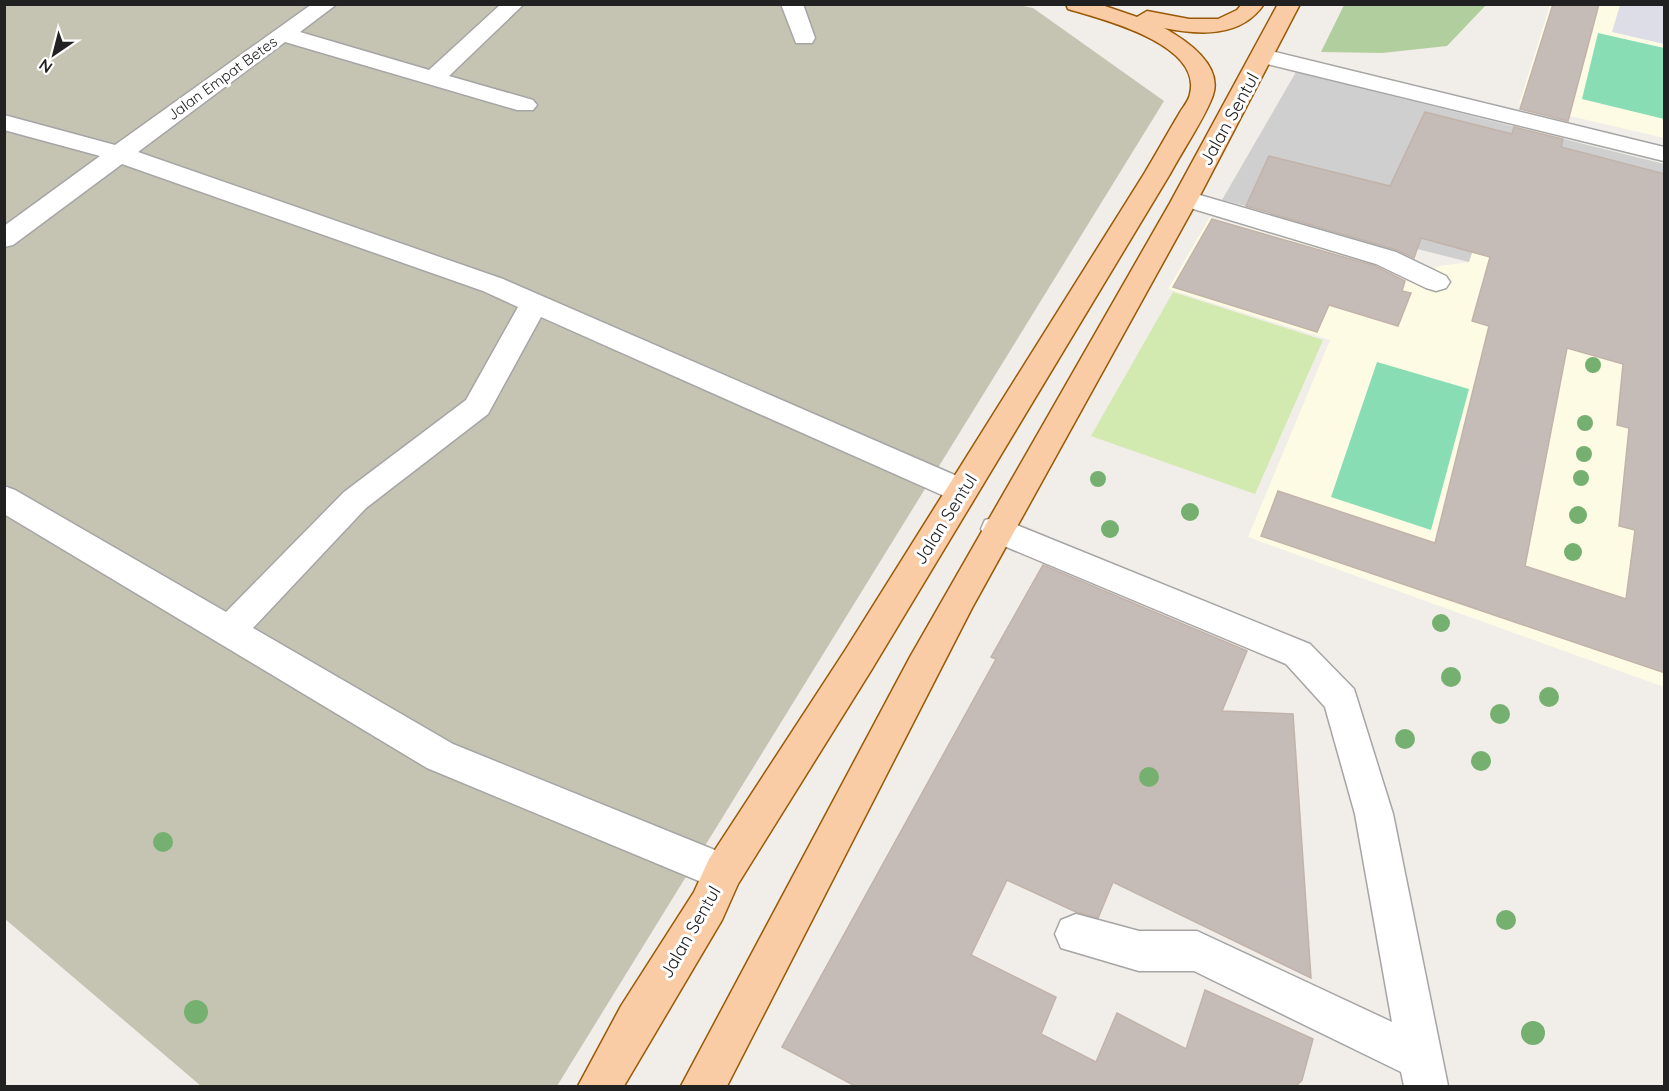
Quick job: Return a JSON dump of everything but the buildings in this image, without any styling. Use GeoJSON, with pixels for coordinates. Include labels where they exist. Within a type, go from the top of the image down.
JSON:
{"type":"FeatureCollection","features":[{"type":"Feature","properties":{"kind":"main road","name":"Jalan Sentul"},"geometry":{"type":"LineString","coordinates":[[600,1086],[636,1021],[708,906],[723,872],[962,491],[1157,174],[1202,94],[1204,81],[1200,68],[1190,55],[1173,42],[1076,4]]}},
{"type":"Feature","properties":{"kind":"main road"},"geometry":{"type":"LineString","coordinates":[[1089,4],[1172,24],[1207,27],[1231,22],[1251,10],[1254,4]]}},
{"type":"Feature","properties":{"kind":"main road","name":"Jalan Sentul"},"geometry":{"type":"LineString","coordinates":[[703,1086],[864,776],[997,529],[1186,199],[1289,4]]}},
{"type":"Feature","properties":{"kind":"street","name":"Jalan Empat Betes"},"geometry":{"type":"LineString","coordinates":[[4,239],[282,34],[327,4]]}},
{"type":"Feature","properties":{"kind":"street"},"geometry":{"type":"LineString","coordinates":[[434,77],[514,4]]}},
{"type":"Feature","properties":{"kind":"street"},"geometry":{"type":"LineString","coordinates":[[792,4],[804,38]]}},
{"type":"Feature","properties":{"kind":"street"},"geometry":{"type":"LineString","coordinates":[[282,34],[525,105]]}},
{"type":"Feature","properties":{"kind":"street"},"geometry":{"type":"LineString","coordinates":[[1263,56],[1665,154]]}},
{"type":"Feature","properties":{"kind":"street"},"geometry":{"type":"LineString","coordinates":[[4,122],[119,154],[493,285],[962,491]]}},
{"type":"Feature","properties":{"kind":"street"},"geometry":{"type":"LineString","coordinates":[[1186,199],[1386,258],[1436,282]]}},
{"type":"Feature","properties":{"kind":"street"},"geometry":{"type":"LineString","coordinates":[[230,631],[355,500],[477,407],[534,303]]}},
{"type":"Feature","properties":{"kind":"street"},"geometry":{"type":"LineString","coordinates":[[4,498],[440,756],[723,872]]}},
{"type":"Feature","properties":{"kind":"street"},"geometry":{"type":"LineString","coordinates":[[997,529],[1298,654],[1341,700],[1374,814],[1424,1073]]}},
{"type":"Feature","properties":{"kind":"street"},"geometry":{"type":"LineString","coordinates":[[1076,934],[1139,951],[1197,951],[1424,1073]]}},
{"type":"Feature","properties":{"kind":"shaded area"},"geometry":{"type":"Polygon","coordinates":[[[5,5],[1018,5],[1033,8],[1164,101],[557,1086],[201,1086],[5,919],[5,5]]]}},
{"type":"Feature","properties":{"kind":"shaded area"},"geometry":{"type":"Polygon","coordinates":[[[1550,5],[1664,5],[1664,138],[1519,104],[1550,5]]]}},
{"type":"Feature","properties":{"kind":"shaded area"},"geometry":{"type":"Polygon","coordinates":[[[1620,5],[1664,5],[1664,44],[1612,32],[1620,5]]]}},
{"type":"Feature","properties":{"kind":"shaded area"},"geometry":{"type":"Polygon","coordinates":[[[1296,72],[1664,164],[1664,266],[1492,192],[1469,262],[1222,200],[1296,72]]]}},
{"type":"Feature","properties":{"kind":"shaded area"},"geometry":{"type":"Polygon","coordinates":[[[1492,191],[1664,266],[1664,687],[1248,537],[1330,340],[1168,289],[1210,217],[1420,278],[1439,266],[1469,262],[1492,191]]]}},
{"type":"Feature","properties":{"kind":"green space"},"geometry":{"type":"Polygon","coordinates":[[[1344,4],[1486,5],[1447,46],[1382,53],[1321,52],[1344,4]]]}},
{"type":"Feature","properties":{"kind":"green space"},"geometry":{"type":"Polygon","coordinates":[[[1598,33],[1664,48],[1664,119],[1582,99],[1598,33]]]}},
{"type":"Feature","properties":{"kind":"green space"},"geometry":{"type":"Polygon","coordinates":[[[1173,292],[1323,340],[1255,494],[1091,436],[1173,292]]]}},
{"type":"Feature","properties":{"kind":"green space"},"geometry":{"type":"Polygon","coordinates":[[[1377,362],[1469,389],[1431,530],[1331,497],[1377,362]]]}}]}
